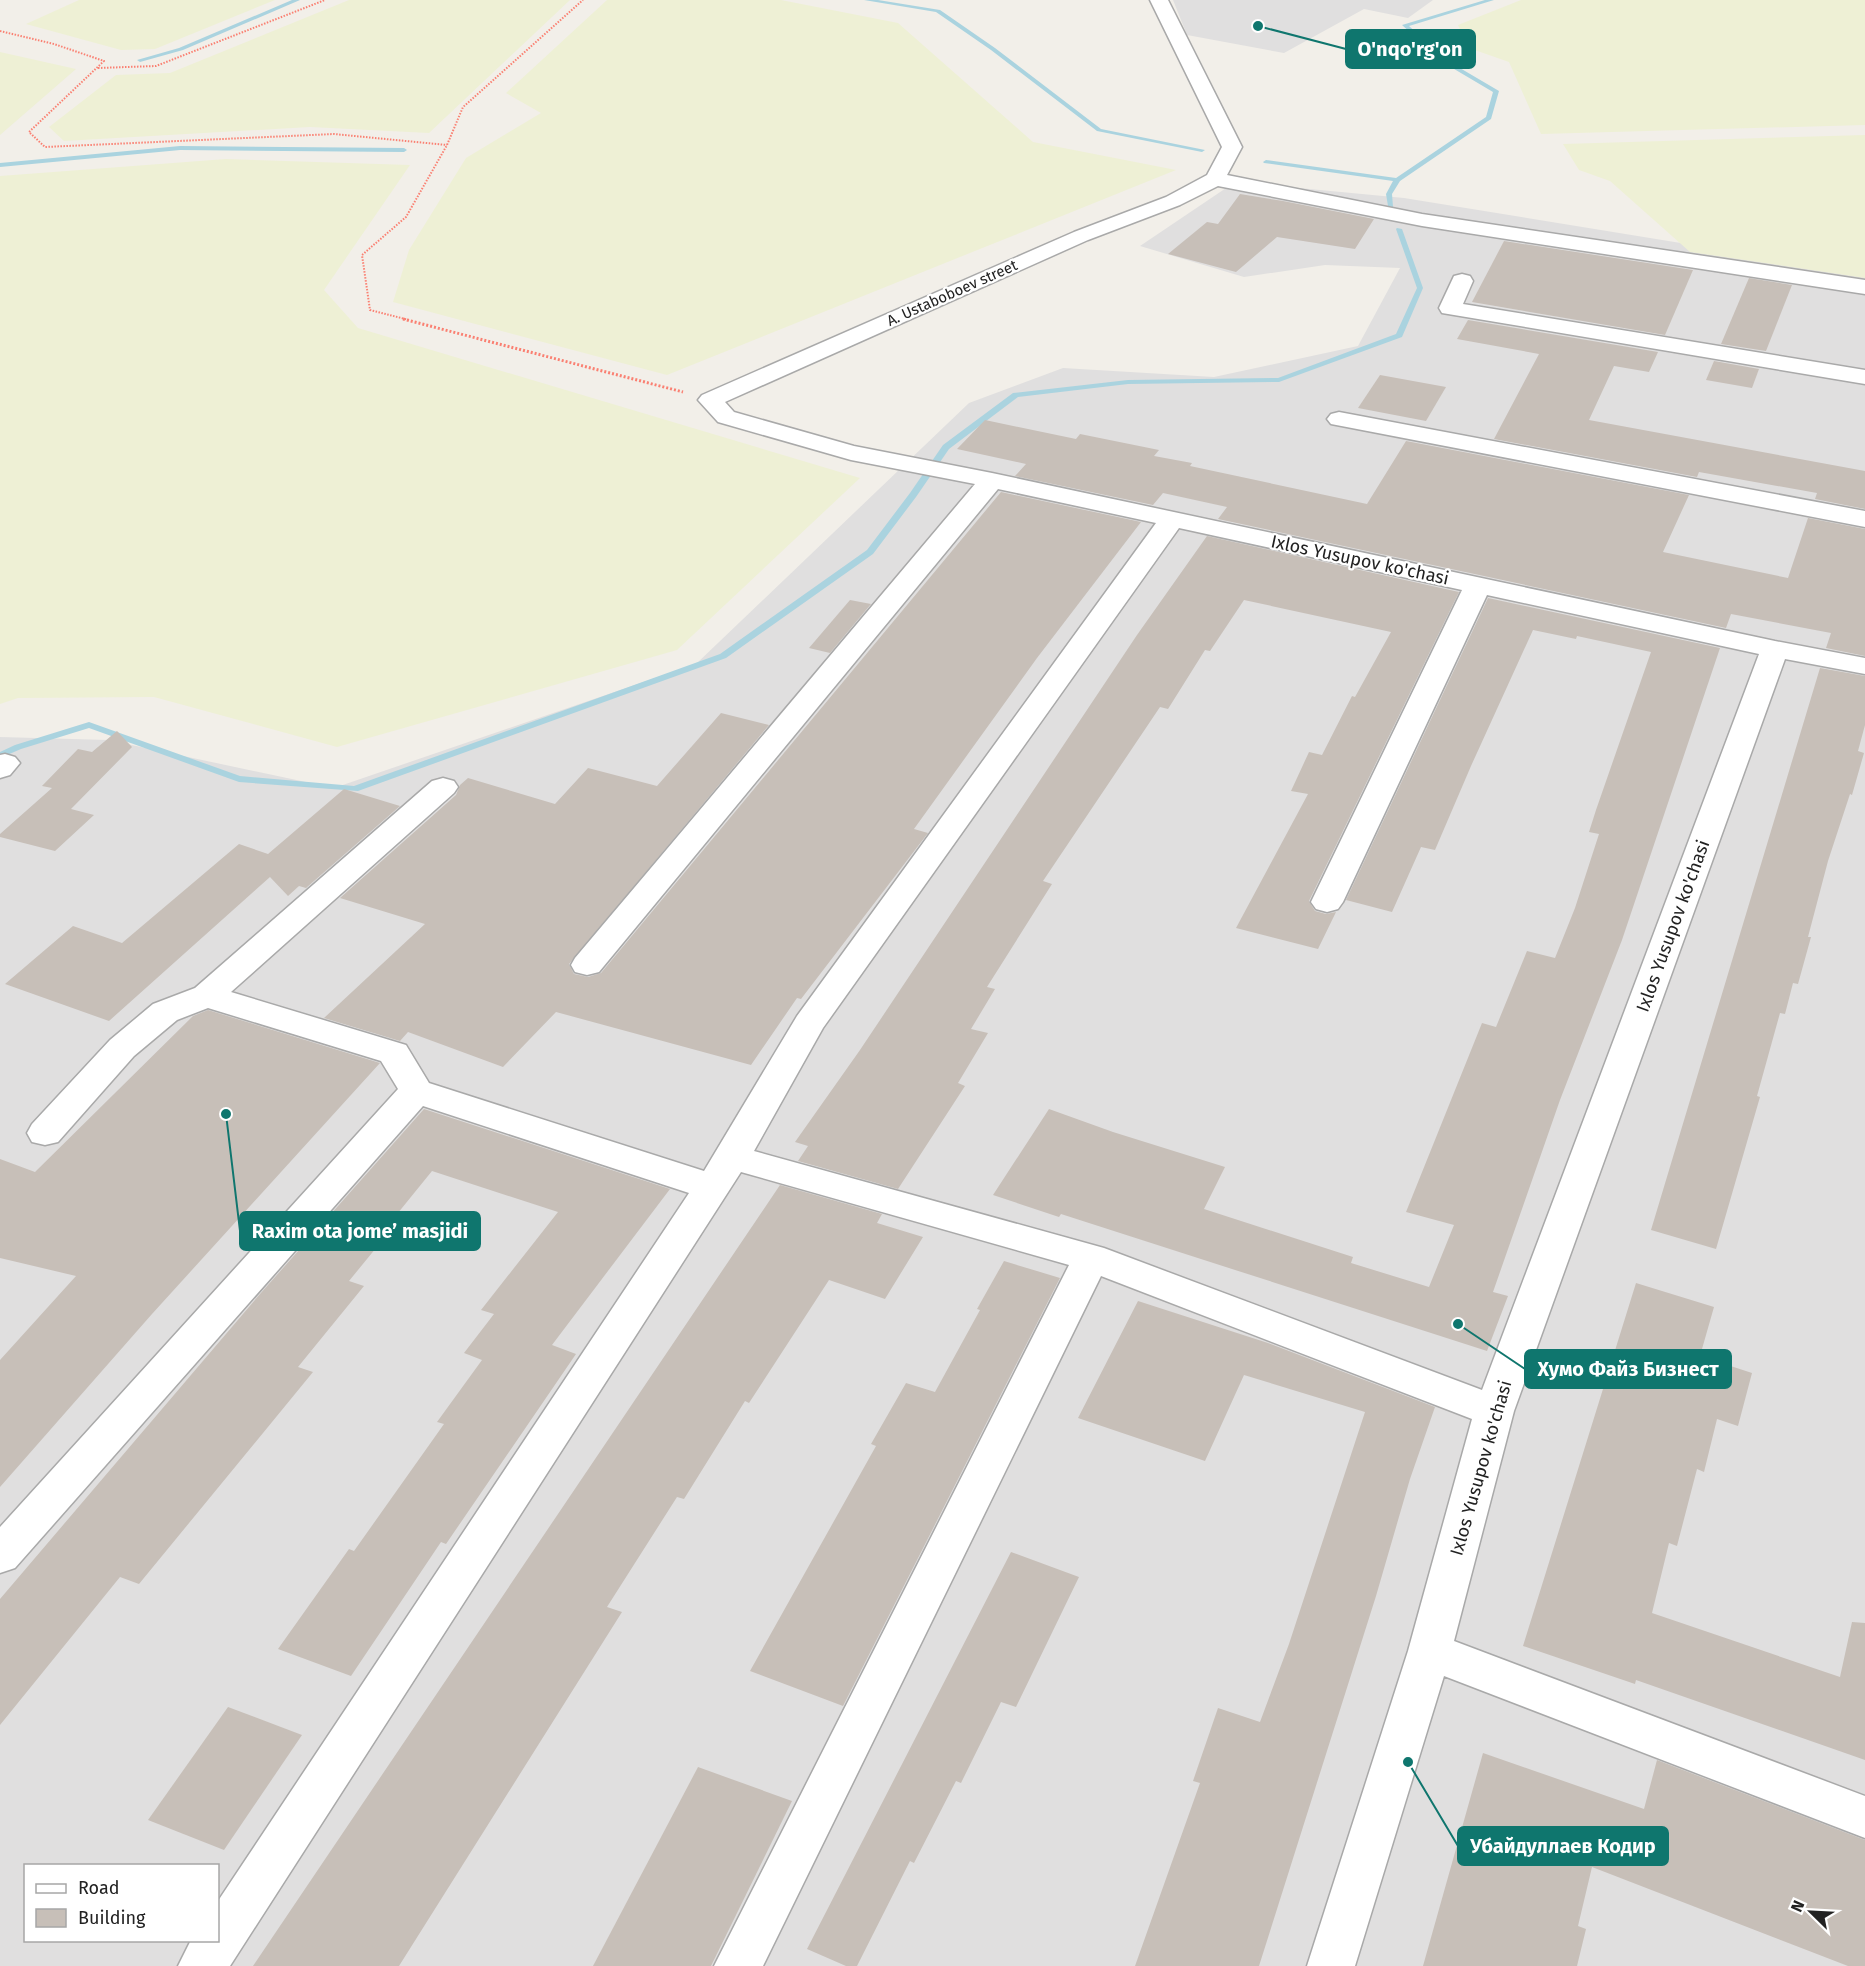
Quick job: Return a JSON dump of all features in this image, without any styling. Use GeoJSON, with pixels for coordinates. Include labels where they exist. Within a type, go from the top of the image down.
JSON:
{"type":"FeatureCollection","features":[{"type":"Feature","properties":{"kind":"street"},"geometry":{"type":"LineString","coordinates":[[1159,0],[1232,147],[1215,179],[1422,220],[1865,287]]}},
{"type":"Feature","properties":{"kind":"street","name":"A. Ustaboboev street"},"geometry":{"type":"LineString","coordinates":[[710,400],[1081,236],[1173,201],[1215,179]]}},
{"type":"Feature","properties":{"kind":"street"},"geometry":{"type":"LineString","coordinates":[[1462,281],[1450,308],[1865,377]]}},
{"type":"Feature","properties":{"kind":"street","name":"Ixlos Yusupov ko'chasi"},"geometry":{"type":"LineString","coordinates":[[710,400],[726,417],[851,453],[951,474],[992,480],[1775,649],[1494,1411],[1430,1650],[1331,1966]]}},
{"type":"Feature","properties":{"kind":"street"},"geometry":{"type":"LineString","coordinates":[[1339,419],[1865,519]]}},
{"type":"Feature","properties":{"kind":"street"},"geometry":{"type":"LineString","coordinates":[[587,965],[992,480]]}},
{"type":"Feature","properties":{"kind":"street"},"geometry":{"type":"LineString","coordinates":[[219,1940],[732,1157],[809,1024],[1172,519]]}},
{"type":"Feature","properties":{"kind":"street"},"geometry":{"type":"LineString","coordinates":[[1327,902],[1478,585]]}},
{"type":"Feature","properties":{"kind":"street"},"geometry":{"type":"LineString","coordinates":[[1775,649],[1865,666]]}},
{"type":"Feature","properties":{"kind":"street"},"geometry":{"type":"LineString","coordinates":[[45,1132],[122,1048],[165,1012],[207,996],[443,787]]}},
{"type":"Feature","properties":{"kind":"street"},"geometry":{"type":"LineString","coordinates":[[207,996],[394,1053],[416,1091],[711,1187]]}},
{"type":"Feature","properties":{"kind":"street"},"geometry":{"type":"LineString","coordinates":[[0,1556],[416,1091]]}},
{"type":"Feature","properties":{"kind":"street"},"geometry":{"type":"LineString","coordinates":[[732,1157],[1091,1258],[1494,1411]]}},
{"type":"Feature","properties":{"kind":"street"},"geometry":{"type":"LineString","coordinates":[[738,1966],[1091,1258]]}},
{"type":"Feature","properties":{"kind":"street"},"geometry":{"type":"LineString","coordinates":[[1430,1650],[1865,1817]]}},
{"type":"Feature","properties":{"kind":"street"},"geometry":{"type":"LineString","coordinates":[[202,1966],[218,1942]]}},
{"type":"Feature","properties":{"kind":"path"},"geometry":{"type":"LineString","coordinates":[[98,68],[156,66],[325,0]]}},
{"type":"Feature","properties":{"kind":"path"},"geometry":{"type":"LineString","coordinates":[[583,0],[463,107],[447,145],[406,217],[362,255],[370,310],[710,400]]}},
{"type":"Feature","properties":{"kind":"path"},"geometry":{"type":"LineString","coordinates":[[0,31],[54,44],[104,61],[29,132],[45,147],[334,134],[447,145]]}},
{"type":"Feature","properties":{"kind":"shaded area"},"geometry":{"type":"Polygon","coordinates":[[[1173,0],[1433,0],[1408,18],[1364,9],[1284,53],[1187,35],[1173,0]]]}},
{"type":"Feature","properties":{"kind":"shaded area"},"geometry":{"type":"Polygon","coordinates":[[[1235,182],[1404,198],[1865,273],[1865,1966],[0,1966],[0,737],[108,740],[334,788],[696,664],[969,403],[1063,368],[1214,377],[1358,346],[1400,268],[1325,265],[1244,277],[1140,246],[1235,182]]]}},
{"type":"Feature","properties":{"kind":"green space"},"geometry":{"type":"Polygon","coordinates":[[[79,0],[275,0],[155,49],[121,50],[26,24],[79,0]]]}},
{"type":"Feature","properties":{"kind":"green space"},"geometry":{"type":"Polygon","coordinates":[[[349,0],[570,0],[429,133],[310,127],[64,141],[49,127],[116,75],[170,73],[349,0]]]}},
{"type":"Feature","properties":{"kind":"green space"},"geometry":{"type":"Polygon","coordinates":[[[607,0],[781,0],[898,23],[1033,142],[1176,170],[667,375],[393,302],[409,250],[466,158],[541,113],[506,93],[607,0]]]}},
{"type":"Feature","properties":{"kind":"green space"},"geometry":{"type":"Polygon","coordinates":[[[1521,0],[1865,0],[1865,125],[1541,134],[1509,62],[1469,48],[1458,25],[1521,0]]]}},
{"type":"Feature","properties":{"kind":"green space"},"geometry":{"type":"Polygon","coordinates":[[[0,52],[76,69],[0,135],[0,52]]]}},
{"type":"Feature","properties":{"kind":"green space"},"geometry":{"type":"Polygon","coordinates":[[[1865,135],[1865,278],[1690,252],[1610,181],[1579,170],[1563,144],[1865,135]]]}},
{"type":"Feature","properties":{"kind":"green space"},"geometry":{"type":"Polygon","coordinates":[[[226,159],[410,165],[324,290],[358,328],[860,478],[677,650],[337,747],[154,697],[18,698],[0,704],[0,176],[226,159]]]}},
{"type":"Feature","properties":{"kind":"building"},"geometry":{"type":"Polygon","coordinates":[[[1240,194],[1374,219],[1355,249],[1277,237],[1236,272],[1168,254],[1207,222],[1218,224],[1240,194]]]}},
{"type":"Feature","properties":{"kind":"building"},"geometry":{"type":"Polygon","coordinates":[[[1504,241],[1693,270],[1665,335],[1472,302],[1504,241]]]}},
{"type":"Feature","properties":{"kind":"building"},"geometry":{"type":"Polygon","coordinates":[[[1749,278],[1792,285],[1766,351],[1721,344],[1749,278]]]}},
{"type":"Feature","properties":{"kind":"building"},"geometry":{"type":"Polygon","coordinates":[[[1468,320],[1658,352],[1649,372],[1614,366],[1589,420],[1865,471],[1865,509],[1815,499],[1817,493],[1699,472],[1697,477],[1494,439],[1539,354],[1457,339],[1468,320]]]}},
{"type":"Feature","properties":{"kind":"building"},"geometry":{"type":"Polygon","coordinates":[[[1714,361],[1759,369],[1752,388],[1706,380],[1714,361]]]}},
{"type":"Feature","properties":{"kind":"building"},"geometry":{"type":"Polygon","coordinates":[[[1380,375],[1446,387],[1426,421],[1358,408],[1380,375]]]}},
{"type":"Feature","properties":{"kind":"building"},"geometry":{"type":"Polygon","coordinates":[[[985,420],[1076,439],[1080,434],[1159,450],[1154,456],[1192,463],[1190,466],[1367,504],[1406,441],[1689,495],[1663,552],[1788,578],[1808,518],[1865,529],[1865,656],[1826,648],[1831,633],[1731,614],[1726,628],[1218,519],[1227,507],[1163,493],[1153,505],[1015,476],[1026,464],[957,449],[985,420]]]}},
{"type":"Feature","properties":{"kind":"building"},"geometry":{"type":"Polygon","coordinates":[[[1001,492],[1141,522],[1037,658],[914,829],[928,833],[801,999],[797,998],[751,1065],[556,1012],[503,1067],[408,1032],[400,1041],[324,1018],[425,924],[340,898],[456,795],[460,785],[468,778],[555,804],[588,768],[657,786],[721,713],[769,725],[569,964],[574,974],[588,977],[601,973],[1001,492]]]}},
{"type":"Feature","properties":{"kind":"building"},"geometry":{"type":"Polygon","coordinates":[[[1207,536],[1459,592],[1309,901],[1315,911],[1326,914],[1336,912],[1318,949],[1236,928],[1308,794],[1291,791],[1309,752],[1322,755],[1352,696],[1355,697],[1391,632],[1244,600],[1210,651],[1205,650],[1168,709],[1160,707],[1043,881],[1052,884],[987,987],[995,989],[971,1029],[988,1033],[958,1083],[965,1086],[898,1189],[798,1161],[808,1146],[795,1142],[860,1050],[1137,635],[1207,536]]]}},
{"type":"Feature","properties":{"kind":"building"},"geometry":{"type":"Polygon","coordinates":[[[1488,598],[1720,648],[1622,940],[1560,1100],[1493,1292],[1508,1296],[1487,1351],[1061,1214],[1059,1217],[993,1195],[1049,1109],[1113,1132],[1225,1167],[1204,1209],[1353,1257],[1351,1263],[1429,1287],[1454,1225],[1406,1212],[1482,1023],[1496,1027],[1527,951],[1555,958],[1575,908],[1599,834],[1589,832],[1651,652],[1577,636],[1576,639],[1533,630],[1435,850],[1421,847],[1392,912],[1346,900],[1488,598]]]}},
{"type":"Feature","properties":{"kind":"building"},"geometry":{"type":"Polygon","coordinates":[[[850,600],[871,604],[830,653],[809,648],[850,600]]]}},
{"type":"Feature","properties":{"kind":"building"},"geometry":{"type":"Polygon","coordinates":[[[1820,668],[1865,676],[1865,725],[1858,751],[1864,753],[1852,795],[1850,794],[1828,861],[1798,984],[1793,983],[1785,1014],[1780,1013],[1757,1096],[1760,1097],[1716,1249],[1651,1230],[1820,668]]]}},
{"type":"Feature","properties":{"kind":"building"},"geometry":{"type":"Polygon","coordinates":[[[117,731],[132,747],[71,809],[94,815],[55,851],[0,837],[0,834],[52,788],[42,786],[78,749],[92,752],[117,731]]]}},
{"type":"Feature","properties":{"kind":"building"},"geometry":{"type":"Polygon","coordinates":[[[344,789],[400,806],[306,888],[299,886],[288,896],[270,877],[109,1021],[5,984],[73,926],[122,943],[239,844],[268,854],[344,789]]]}},
{"type":"Feature","properties":{"kind":"building"},"geometry":{"type":"Polygon","coordinates":[[[208,1010],[380,1063],[152,1314],[0,1487],[0,1360],[76,1276],[0,1258],[0,1159],[35,1172],[193,1016],[208,1010]]]}},
{"type":"Feature","properties":{"kind":"building"},"geometry":{"type":"Polygon","coordinates":[[[424,1109],[670,1189],[552,1345],[576,1354],[446,1544],[441,1542],[351,1676],[278,1649],[349,1549],[354,1551],[444,1424],[437,1422],[482,1360],[464,1353],[494,1314],[481,1310],[558,1212],[432,1171],[389,1224],[394,1226],[349,1281],[364,1286],[298,1367],[313,1372],[139,1584],[120,1577],[0,1725],[0,1599],[260,1294],[424,1109]]]}},
{"type":"Feature","properties":{"kind":"building"},"geometry":{"type":"Polygon","coordinates":[[[780,1185],[882,1214],[877,1223],[923,1237],[885,1299],[829,1280],[749,1403],[745,1401],[684,1499],[677,1497],[607,1607],[622,1612],[399,1966],[253,1966],[780,1185]]]}},
{"type":"Feature","properties":{"kind":"building"},"geometry":{"type":"Polygon","coordinates":[[[1004,1261],[1060,1278],[843,1706],[750,1671],[876,1446],[871,1444],[906,1383],[935,1392],[1004,1261]]]}},
{"type":"Feature","properties":{"kind":"building"},"geometry":{"type":"Polygon","coordinates":[[[1636,1283],[1714,1307],[1700,1356],[1752,1373],[1738,1426],[1717,1419],[1704,1472],[1697,1469],[1677,1546],[1669,1543],[1652,1613],[1840,1677],[1852,1622],[1865,1623],[1865,1760],[1636,1680],[1635,1684],[1523,1646],[1636,1283]]]}},
{"type":"Feature","properties":{"kind":"building"},"geometry":{"type":"Polygon","coordinates":[[[1138,1301],[1268,1343],[1435,1407],[1410,1479],[1376,1596],[1259,1966],[1135,1966],[1200,1783],[1193,1781],[1218,1708],[1260,1722],[1289,1644],[1365,1412],[1244,1375],[1205,1461],[1078,1418],[1138,1301]]]}},
{"type":"Feature","properties":{"kind":"building"},"geometry":{"type":"Polygon","coordinates":[[[1011,1552],[1079,1577],[1016,1707],[1001,1702],[961,1783],[956,1781],[914,1863],[910,1861],[857,1966],[846,1966],[807,1949],[1011,1552]]]}},
{"type":"Feature","properties":{"kind":"building"},"geometry":{"type":"Polygon","coordinates":[[[228,1707],[302,1735],[224,1850],[148,1820],[228,1707]]]}},
{"type":"Feature","properties":{"kind":"building"},"geometry":{"type":"Polygon","coordinates":[[[1483,1753],[1644,1809],[1657,1760],[1865,1840],[1865,1966],[1848,1966],[1592,1867],[1578,1926],[1586,1929],[1577,1966],[1423,1966],[1483,1753]]]}},
{"type":"Feature","properties":{"kind":"building"},"geometry":{"type":"Polygon","coordinates":[[[698,1767],[792,1801],[711,1966],[593,1966],[698,1767]]]}},
{"type":"Feature","properties":{"kind":"waterway"},"geometry":{"type":"LineString","coordinates":[[140,60],[181,49],[297,0]]}},
{"type":"Feature","properties":{"kind":"waterway"},"geometry":{"type":"LineString","coordinates":[[867,0],[938,11],[993,49],[1099,130],[1202,150]]}},
{"type":"Feature","properties":{"kind":"waterway"},"geometry":{"type":"LineString","coordinates":[[1397,180],[1489,118],[1496,91],[1446,62],[1405,25],[1491,0]]}},
{"type":"Feature","properties":{"kind":"waterway"},"geometry":{"type":"LineString","coordinates":[[0,165],[180,148],[404,150]]}},
{"type":"Feature","properties":{"kind":"waterway"},"geometry":{"type":"LineString","coordinates":[[1266,162],[1397,180]]}},
{"type":"Feature","properties":{"kind":"waterway"},"geometry":{"type":"LineString","coordinates":[[1391,206],[1389,194],[1397,180]]}},
{"type":"Feature","properties":{"kind":"waterway"},"geometry":{"type":"LineString","coordinates":[[0,755],[18,747],[89,725],[239,779],[355,789],[723,656],[870,552],[946,447],[1016,395],[1128,382],[1279,380],[1399,335],[1420,288],[1399,229]]}},
{"type":"Feature","properties":{"kind":"place","name":"O'nqo'rg'on"},"geometry":{"type":"Point","coordinates":[1258,26]}},
{"type":"Feature","properties":{"kind":"place","name":"Raxim ota jome’ masjidi"},"geometry":{"type":"Point","coordinates":[226,1114]}},
{"type":"Feature","properties":{"kind":"place","name":"Хумо Файз Бизнест"},"geometry":{"type":"Point","coordinates":[1458,1324]}},
{"type":"Feature","properties":{"kind":"place","name":"Убайдуллаев Кодир"},"geometry":{"type":"Point","coordinates":[1408,1762]}}]}
